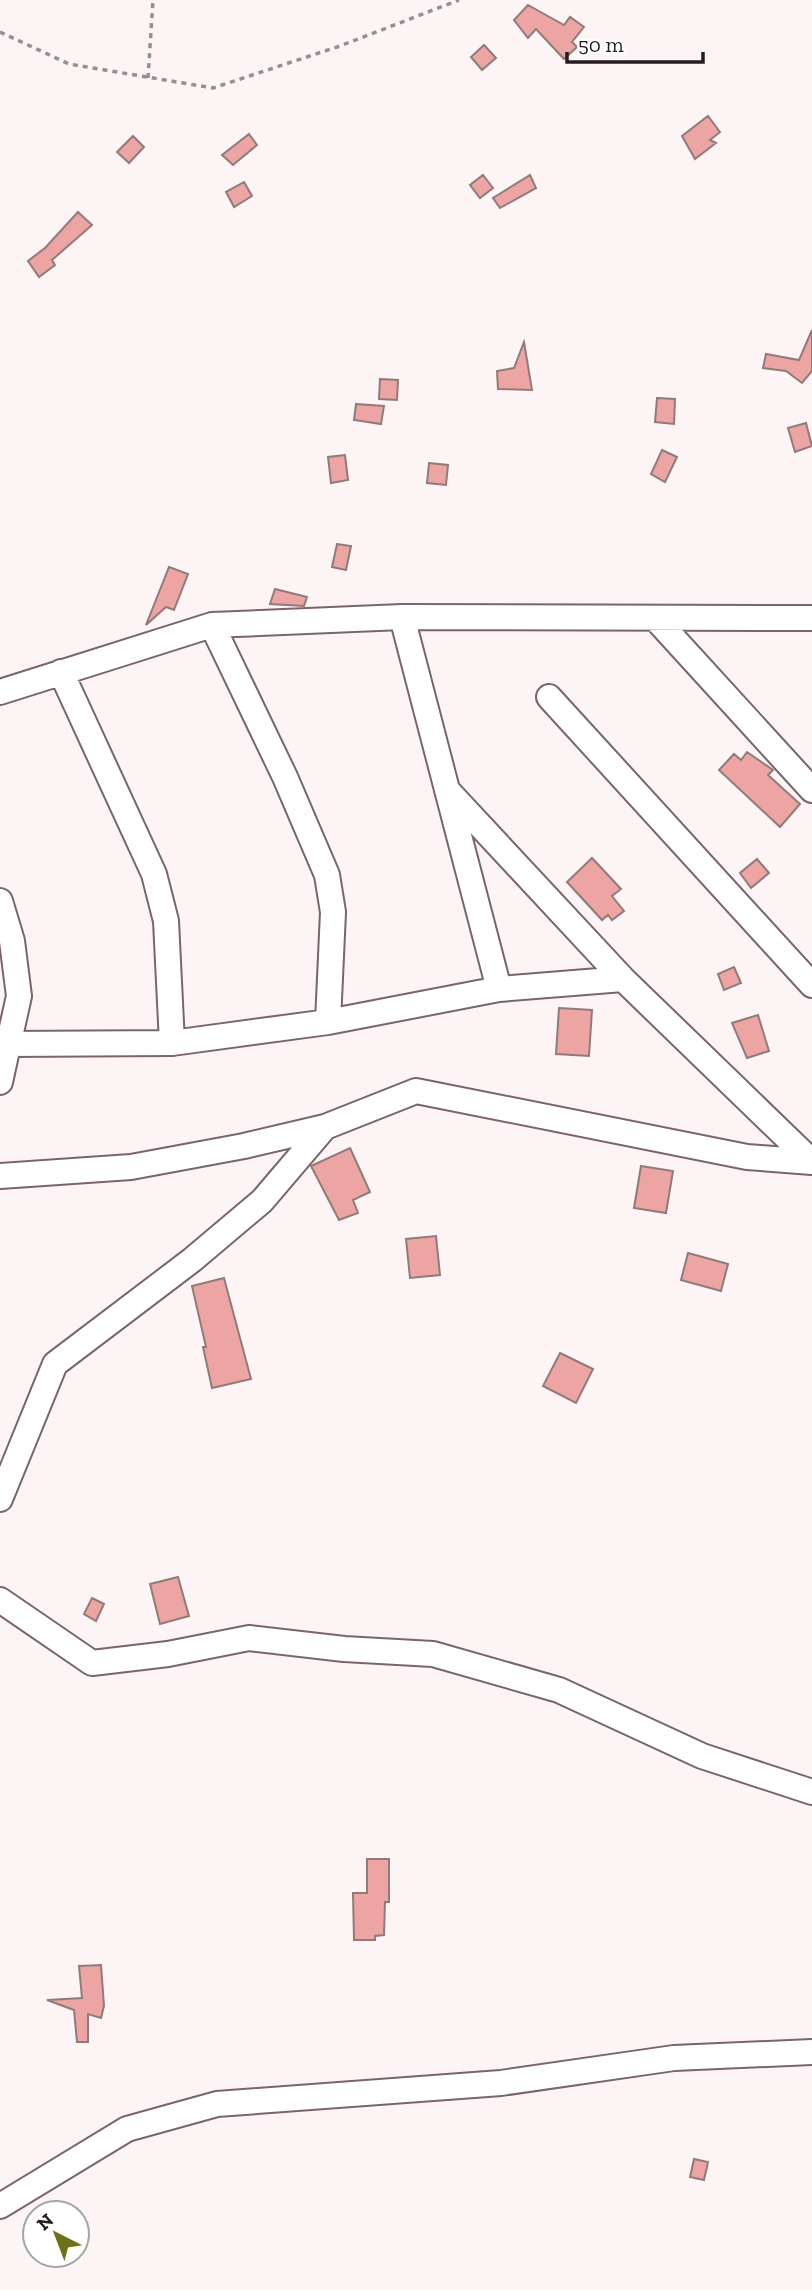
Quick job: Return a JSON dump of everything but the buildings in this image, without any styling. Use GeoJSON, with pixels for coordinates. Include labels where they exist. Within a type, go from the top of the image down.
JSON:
{"type":"FeatureCollection","features":[{"type":"Feature","properties":{"kind":"street"},"geometry":{"type":"LineString","coordinates":[[401,617],[499,989]]}},
{"type":"Feature","properties":{"kind":"street"},"geometry":{"type":"LineString","coordinates":[[0,692],[212,625],[401,617],[812,618]]}},
{"type":"Feature","properties":{"kind":"street"},"geometry":{"type":"LineString","coordinates":[[655,618],[812,790]]}},
{"type":"Feature","properties":{"kind":"street"},"geometry":{"type":"LineString","coordinates":[[212,625],[285,777],[327,875],[333,912],[328,1022]]}},
{"type":"Feature","properties":{"kind":"street"},"geometry":{"type":"LineString","coordinates":[[61,672],[154,874],[166,921],[172,1043]]}},
{"type":"Feature","properties":{"kind":"street"},"geometry":{"type":"LineString","coordinates":[[549,697],[812,985]]}},
{"type":"Feature","properties":{"kind":"street"},"geometry":{"type":"LineString","coordinates":[[447,790],[623,979],[812,1162]]}},
{"type":"Feature","properties":{"kind":"street"},"geometry":{"type":"LineString","coordinates":[[0,901],[12,941],[19,996],[0,1082]]}},
{"type":"Feature","properties":{"kind":"street"},"geometry":{"type":"LineString","coordinates":[[7,1044],[172,1043],[328,1022],[499,989],[623,979]]}},
{"type":"Feature","properties":{"kind":"street"},"geometry":{"type":"LineString","coordinates":[[0,1176],[131,1167],[325,1127],[416,1091],[747,1157],[812,1162]]}},
{"type":"Feature","properties":{"kind":"street"},"geometry":{"type":"LineString","coordinates":[[0,1499],[55,1364],[192,1260],[262,1201],[325,1127]]}},
{"type":"Feature","properties":{"kind":"street"},"geometry":{"type":"LineString","coordinates":[[0,1600],[92,1663],[168,1654],[249,1638],[344,1649],[433,1654],[559,1690],[702,1756],[812,1791]]}},
{"type":"Feature","properties":{"kind":"street"},"geometry":{"type":"LineString","coordinates":[[0,2206],[127,2129],[217,2104],[501,2083],[674,2058],[812,2052]]}},
{"type":"Feature","properties":{"kind":"path"},"geometry":{"type":"LineString","coordinates":[[148,78],[153,0]]}},
{"type":"Feature","properties":{"kind":"path"},"geometry":{"type":"LineString","coordinates":[[0,32],[69,64],[213,89],[340,46],[459,0]]}}]}
